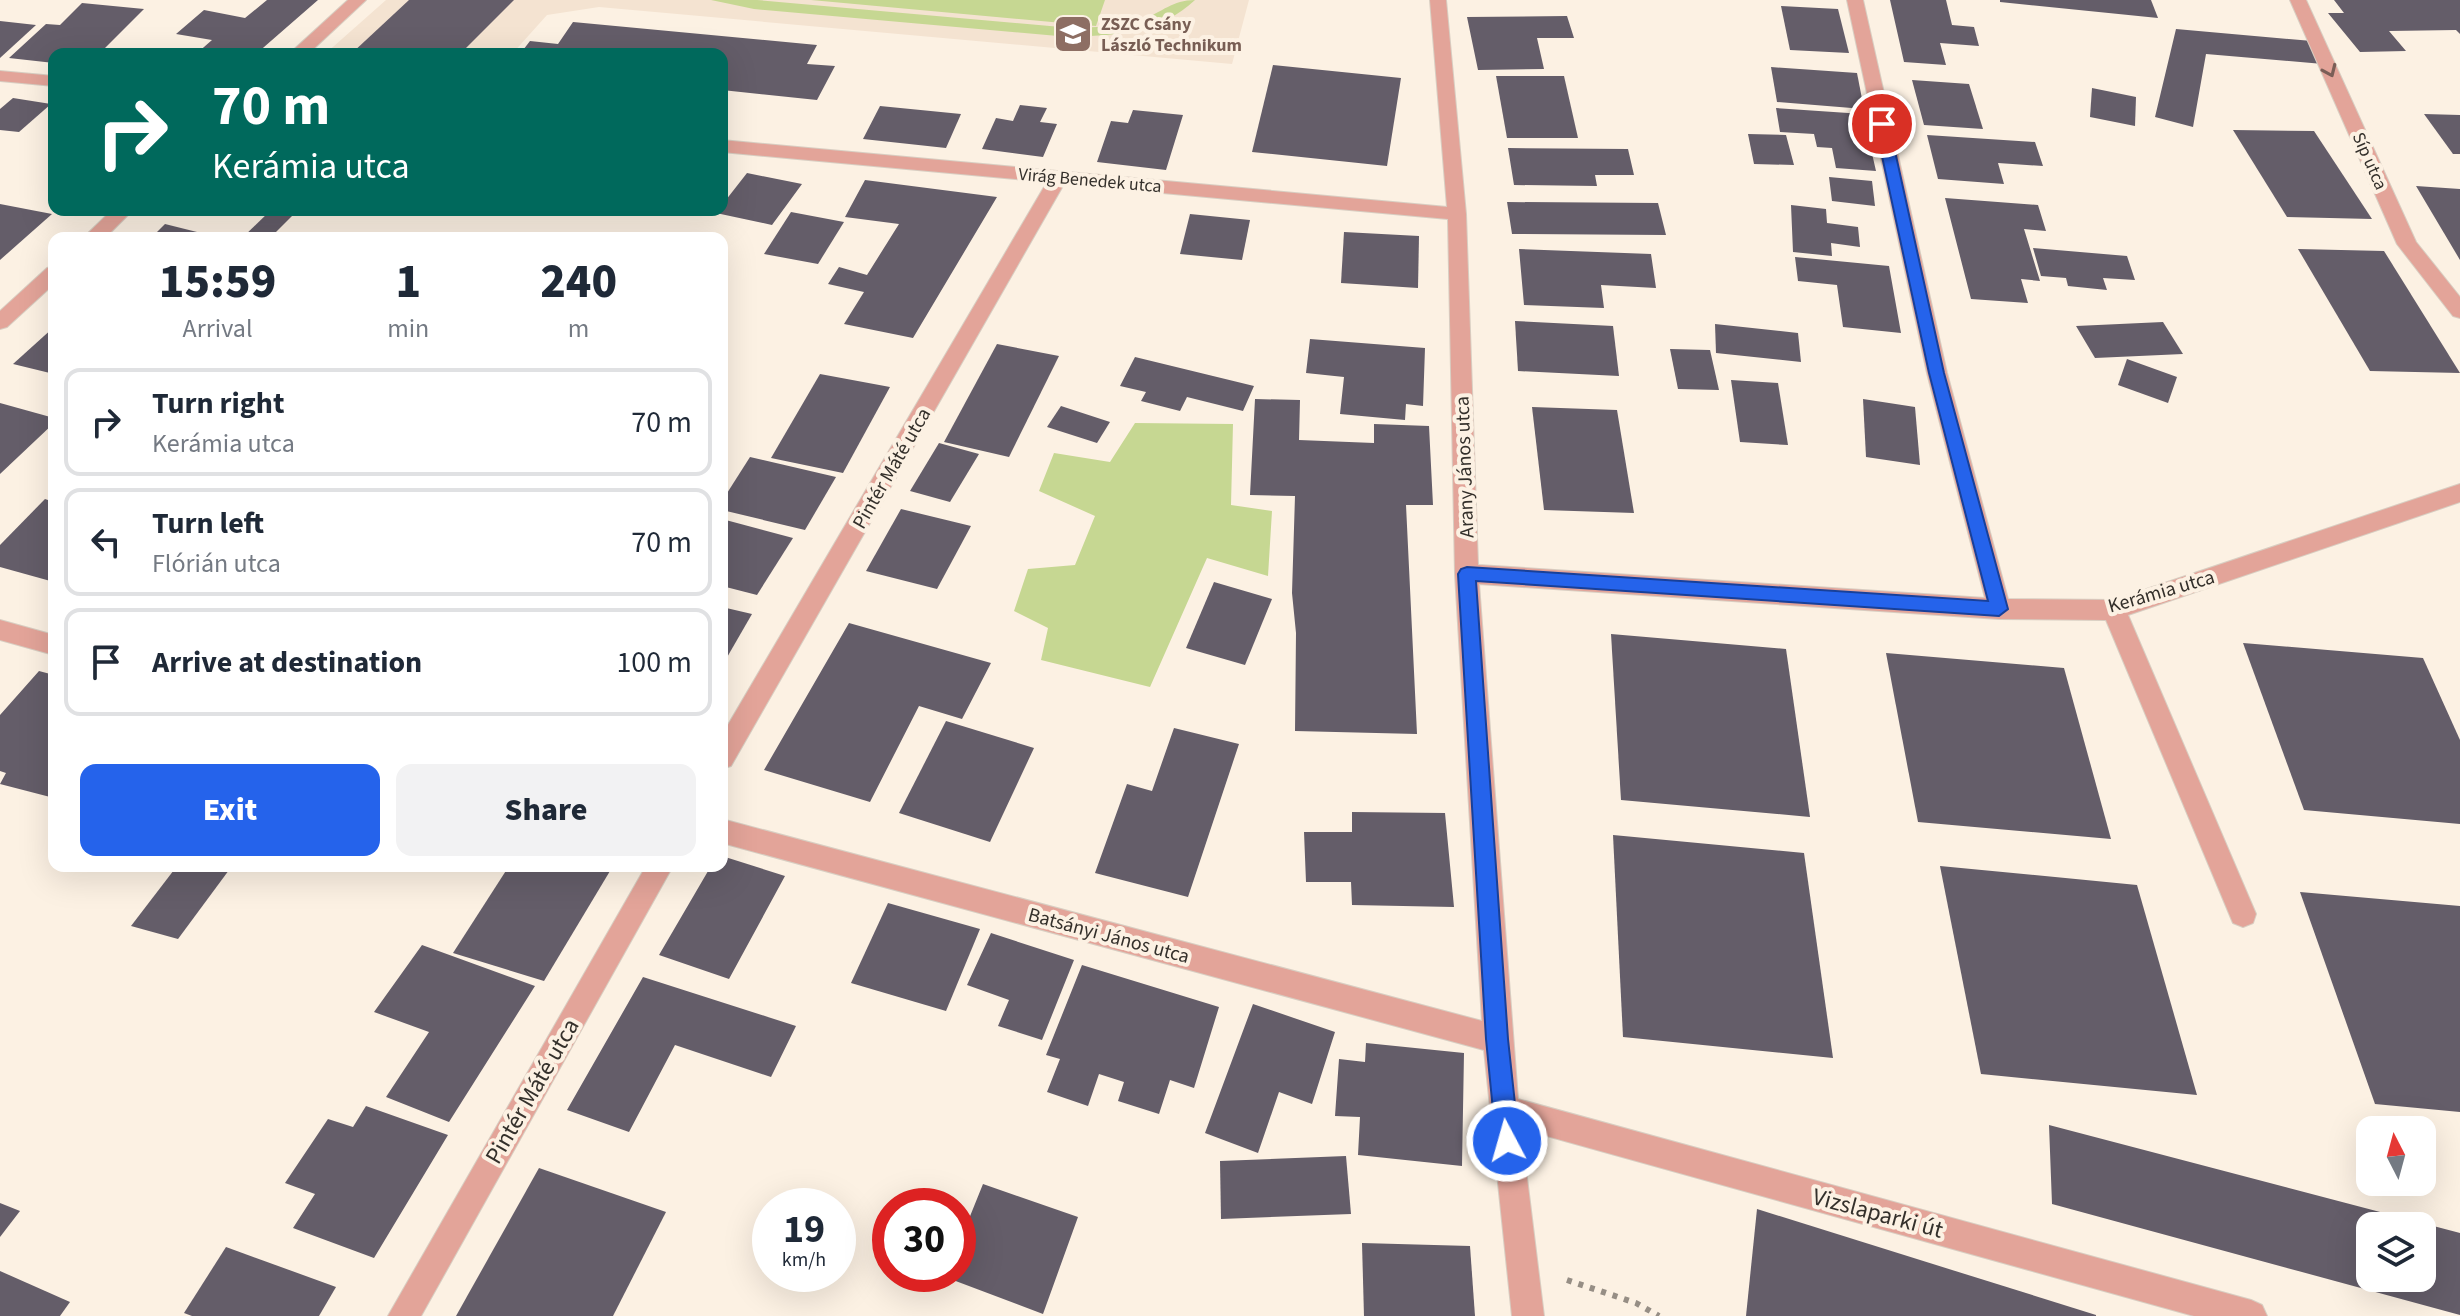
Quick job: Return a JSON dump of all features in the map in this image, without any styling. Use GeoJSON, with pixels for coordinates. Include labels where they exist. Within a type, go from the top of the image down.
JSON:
{"type":"FeatureCollection","features":[{"type":"Feature","properties":{"kind":"street"},"geometry":{"type":"LineString","coordinates":[[305,48],[358,0]]}},
{"type":"Feature","properties":{"kind":"street","name":"Arany János utca"},"geometry":{"type":"LineString","coordinates":[[1438,0],[1457,214],[1467,574],[1497,1039],[1528,1316]]}},
{"type":"Feature","properties":{"kind":"street"},"geometry":{"type":"LineString","coordinates":[[1855,0],[1937,373],[1999,609]]}},
{"type":"Feature","properties":{"kind":"street","name":"Síp utca"},"geometry":{"type":"LineString","coordinates":[[2298,0],[2407,244],[2460,311]]}},
{"type":"Feature","properties":{"kind":"street"},"geometry":{"type":"LineString","coordinates":[[0,76],[48,80]]}},
{"type":"Feature","properties":{"kind":"street","name":"Virág Benedek utca"},"geometry":{"type":"LineString","coordinates":[[728,147],[1457,214]]}},
{"type":"Feature","properties":{"kind":"street","name":"Pintér Máté utca"},"geometry":{"type":"LineString","coordinates":[[728,748],[1059,177]]}},
{"type":"Feature","properties":{"kind":"street"},"geometry":{"type":"LineString","coordinates":[[100,232],[117,216]]}},
{"type":"Feature","properties":{"kind":"street"},"geometry":{"type":"LineString","coordinates":[[0,322],[48,278]]}},
{"type":"Feature","properties":{"kind":"street","name":"Kerámia utca"},"geometry":{"type":"LineString","coordinates":[[1467,574],[1999,609],[2114,610],[2460,493]]}},
{"type":"Feature","properties":{"kind":"street"},"geometry":{"type":"LineString","coordinates":[[2114,610],[2243,914]]}},
{"type":"Feature","properties":{"kind":"street"},"geometry":{"type":"LineString","coordinates":[[0,630],[48,643]]}},
{"type":"Feature","properties":{"kind":"street","name":"Batsányi János utca"},"geometry":{"type":"LineString","coordinates":[[728,833],[1497,1039]]}},
{"type":"Feature","properties":{"kind":"street","name":"Pintér Máté utca"},"geometry":{"type":"LineString","coordinates":[[404,1316],[657,872]]}},
{"type":"Feature","properties":{"kind":"street","name":"Vizslaparki út"},"geometry":{"type":"LineString","coordinates":[[1504,1110],[2251,1316]]}},
{"type":"Feature","properties":{"kind":"path"},"geometry":{"type":"LineString","coordinates":[[1520,1265],[1636,1303],[1659,1316]]}},
{"type":"Feature","properties":{"kind":"shaded area","name":"ZSZC Csány László Technikum"},"geometry":{"type":"Polygon","coordinates":[[[386,0],[1249,0],[1232,64],[599,7],[547,15],[517,48],[332,48],[386,0]]]}},
{"type":"Feature","properties":{"kind":"green space"},"geometry":{"type":"Polygon","coordinates":[[[711,0],[757,0],[1082,27],[1133,22],[1174,4],[1195,0],[1165,21],[1131,32],[1058,36],[754,9],[711,0]]]}},
{"type":"Feature","properties":{"kind":"green space"},"geometry":{"type":"Polygon","coordinates":[[[811,0],[1105,0],[1096,26],[811,0]]]}},
{"type":"Feature","properties":{"kind":"green space"},"geometry":{"type":"Polygon","coordinates":[[[1135,423],[1233,424],[1231,505],[1272,511],[1268,576],[1207,558],[1150,687],[1041,660],[1048,628],[1014,611],[1028,569],[1075,565],[1095,516],[1039,491],[1054,453],[1110,462],[1135,423]]]}},
{"type":"Feature","properties":{"kind":"building"},"geometry":{"type":"Polygon","coordinates":[[[267,0],[318,0],[263,48],[203,48],[212,40],[176,34],[204,10],[245,18],[267,0]]]}},
{"type":"Feature","properties":{"kind":"building"},"geometry":{"type":"Polygon","coordinates":[[[409,0],[514,0],[466,48],[357,48],[409,0]]]}},
{"type":"Feature","properties":{"kind":"building"},"geometry":{"type":"Polygon","coordinates":[[[1890,0],[1946,0],[1952,25],[1974,27],[1979,46],[1940,43],[1946,65],[1904,62],[1890,0]]]}},
{"type":"Feature","properties":{"kind":"building"},"geometry":{"type":"Polygon","coordinates":[[[2151,0],[2158,18],[2000,2],[2151,0]]]}},
{"type":"Feature","properties":{"kind":"building"},"geometry":{"type":"Polygon","coordinates":[[[2334,0],[2460,0],[2460,34],[2456,30],[2389,31],[2406,51],[2360,52],[2328,13],[2344,13],[2334,0]]]}},
{"type":"Feature","properties":{"kind":"building"},"geometry":{"type":"Polygon","coordinates":[[[82,3],[144,9],[105,48],[48,48],[48,62],[9,58],[46,24],[60,25],[82,3]]]}},
{"type":"Feature","properties":{"kind":"building"},"geometry":{"type":"Polygon","coordinates":[[[1781,6],[1838,9],[1849,53],[1790,50],[1781,6]]]}},
{"type":"Feature","properties":{"kind":"building"},"geometry":{"type":"Polygon","coordinates":[[[1567,16],[1574,38],[1537,38],[1544,69],[1478,70],[1467,17],[1567,16]]]}},
{"type":"Feature","properties":{"kind":"building"},"geometry":{"type":"Polygon","coordinates":[[[0,21],[36,25],[0,58],[0,21]]]}},
{"type":"Feature","properties":{"kind":"building"},"geometry":{"type":"Polygon","coordinates":[[[573,22],[817,45],[807,64],[835,66],[817,100],[728,91],[728,48],[525,48],[530,41],[558,44],[573,22]]]}},
{"type":"Feature","properties":{"kind":"building"},"geometry":{"type":"Polygon","coordinates":[[[2176,29],[2312,41],[2323,64],[2206,54],[2193,127],[2155,117],[2176,29]]]}},
{"type":"Feature","properties":{"kind":"building"},"geometry":{"type":"Polygon","coordinates":[[[1273,65],[1401,78],[1387,166],[1252,152],[1273,65]]]}},
{"type":"Feature","properties":{"kind":"building"},"geometry":{"type":"Polygon","coordinates":[[[1771,67],[1857,73],[1864,109],[1777,102],[1771,67]]]}},
{"type":"Feature","properties":{"kind":"building"},"geometry":{"type":"Polygon","coordinates":[[[1496,76],[1564,76],[1578,138],[1507,138],[1496,76]]]}},
{"type":"Feature","properties":{"kind":"building"},"geometry":{"type":"Polygon","coordinates":[[[1912,80],[1969,84],[1983,129],[1924,125],[1912,80]]]}},
{"type":"Feature","properties":{"kind":"building"},"geometry":{"type":"Polygon","coordinates":[[[2092,88],[2136,97],[2135,126],[2090,117],[2092,88]]]}},
{"type":"Feature","properties":{"kind":"building"},"geometry":{"type":"Polygon","coordinates":[[[13,98],[48,104],[19,132],[0,130],[0,109],[13,98]]]}},
{"type":"Feature","properties":{"kind":"building"},"geometry":{"type":"Polygon","coordinates":[[[1020,105],[1047,108],[1040,122],[1057,124],[1043,157],[982,149],[996,118],[1013,121],[1020,105]]]}},
{"type":"Feature","properties":{"kind":"building"},"geometry":{"type":"Polygon","coordinates":[[[880,106],[961,114],[946,148],[863,139],[880,106]]]}},
{"type":"Feature","properties":{"kind":"building"},"geometry":{"type":"Polygon","coordinates":[[[1776,108],[1863,114],[1876,171],[1836,168],[1832,148],[1817,147],[1814,134],[1780,132],[1776,108]]]}},
{"type":"Feature","properties":{"kind":"building"},"geometry":{"type":"Polygon","coordinates":[[[1133,110],[1183,115],[1166,170],[1097,162],[1111,121],[1128,123],[1133,110]]]}},
{"type":"Feature","properties":{"kind":"building"},"geometry":{"type":"Polygon","coordinates":[[[2424,114],[2460,115],[2460,154],[2453,154],[2424,114]]]}},
{"type":"Feature","properties":{"kind":"building"},"geometry":{"type":"Polygon","coordinates":[[[2233,130],[2314,131],[2372,219],[2287,217],[2233,130]]]}},
{"type":"Feature","properties":{"kind":"building"},"geometry":{"type":"Polygon","coordinates":[[[1748,134],[1786,135],[1794,165],[1754,164],[1748,134]]]}},
{"type":"Feature","properties":{"kind":"building"},"geometry":{"type":"Polygon","coordinates":[[[1927,135],[2035,142],[2043,166],[1998,163],[2004,184],[1938,179],[1927,135]]]}},
{"type":"Feature","properties":{"kind":"building"},"geometry":{"type":"Polygon","coordinates":[[[1508,148],[1628,149],[1634,175],[1595,175],[1597,186],[1514,185],[1508,148]]]}},
{"type":"Feature","properties":{"kind":"building"},"geometry":{"type":"Polygon","coordinates":[[[747,173],[802,184],[772,225],[728,216],[728,197],[747,173]]]}},
{"type":"Feature","properties":{"kind":"building"},"geometry":{"type":"Polygon","coordinates":[[[1829,177],[1872,181],[1875,206],[1832,201],[1829,177]]]}},
{"type":"Feature","properties":{"kind":"building"},"geometry":{"type":"Polygon","coordinates":[[[865,180],[997,197],[913,338],[844,324],[864,292],[828,284],[839,267],[867,275],[899,224],[845,217],[865,180]]]}},
{"type":"Feature","properties":{"kind":"building"},"geometry":{"type":"Polygon","coordinates":[[[2416,186],[2460,189],[2460,260],[2416,186]]]}},
{"type":"Feature","properties":{"kind":"building"},"geometry":{"type":"Polygon","coordinates":[[[1945,198],[2038,205],[2046,231],[2024,229],[2040,281],[2021,279],[2028,303],[1971,299],[1945,198]]]}},
{"type":"Feature","properties":{"kind":"building"},"geometry":{"type":"Polygon","coordinates":[[[1507,202],[1658,203],[1666,235],[1512,234],[1507,202]]]}},
{"type":"Feature","properties":{"kind":"building"},"geometry":{"type":"Polygon","coordinates":[[[0,204],[48,213],[50,216],[0,260],[0,204]]]}},
{"type":"Feature","properties":{"kind":"building"},"geometry":{"type":"Polygon","coordinates":[[[1791,205],[1826,209],[1827,223],[1858,227],[1860,247],[1831,243],[1832,256],[1793,252],[1791,205]]]}},
{"type":"Feature","properties":{"kind":"building"},"geometry":{"type":"Polygon","coordinates":[[[791,212],[844,222],[818,264],[764,254],[791,212]]]}},
{"type":"Feature","properties":{"kind":"building"},"geometry":{"type":"Polygon","coordinates":[[[1190,214],[1250,220],[1242,260],[1180,254],[1190,214]]]}},
{"type":"Feature","properties":{"kind":"building"},"geometry":{"type":"Polygon","coordinates":[[[265,216],[292,216],[276,232],[248,232],[265,216]]]}},
{"type":"Feature","properties":{"kind":"building"},"geometry":{"type":"Polygon","coordinates":[[[165,224],[197,232],[157,232],[165,224]]]}},
{"type":"Feature","properties":{"kind":"building"},"geometry":{"type":"Polygon","coordinates":[[[1344,232],[1419,236],[1418,288],[1341,283],[1344,232]]]}},
{"type":"Feature","properties":{"kind":"building"},"geometry":{"type":"Polygon","coordinates":[[[2033,248],[2127,256],[2135,280],[2103,278],[2107,290],[2068,286],[2066,278],[2041,276],[2033,248]]]}},
{"type":"Feature","properties":{"kind":"building"},"geometry":{"type":"Polygon","coordinates":[[[1519,249],[1651,254],[1656,288],[1601,285],[1604,308],[1524,305],[1519,249]]]}},
{"type":"Feature","properties":{"kind":"building"},"geometry":{"type":"Polygon","coordinates":[[[2298,249],[2384,251],[2460,373],[2370,371],[2298,249]]]}},
{"type":"Feature","properties":{"kind":"building"},"geometry":{"type":"Polygon","coordinates":[[[1795,257],[1889,266],[1901,333],[1843,327],[1837,285],[1798,281],[1795,257]]]}},
{"type":"Feature","properties":{"kind":"building"},"geometry":{"type":"Polygon","coordinates":[[[1515,321],[1613,326],[1619,376],[1518,371],[1515,321]]]}},
{"type":"Feature","properties":{"kind":"building"},"geometry":{"type":"Polygon","coordinates":[[[2163,322],[2183,354],[2095,358],[2076,326],[2163,322]]]}},
{"type":"Feature","properties":{"kind":"building"},"geometry":{"type":"Polygon","coordinates":[[[1715,324],[1798,333],[1801,362],[1716,353],[1715,324]]]}},
{"type":"Feature","properties":{"kind":"building"},"geometry":{"type":"Polygon","coordinates":[[[48,332],[48,373],[13,364],[48,332]]]}},
{"type":"Feature","properties":{"kind":"building"},"geometry":{"type":"Polygon","coordinates":[[[1310,339],[1425,348],[1423,406],[1406,404],[1405,420],[1340,414],[1344,377],[1306,373],[1310,339]]]}},
{"type":"Feature","properties":{"kind":"building"},"geometry":{"type":"Polygon","coordinates":[[[997,344],[1059,356],[1009,457],[944,442],[997,344]]]}},
{"type":"Feature","properties":{"kind":"building"},"geometry":{"type":"Polygon","coordinates":[[[1670,349],[1710,350],[1719,390],[1678,389],[1670,349]]]}},
{"type":"Feature","properties":{"kind":"building"},"geometry":{"type":"Polygon","coordinates":[[[1135,357],[1254,386],[1243,411],[1187,397],[1180,411],[1141,401],[1146,392],[1120,386],[1135,357]]]}},
{"type":"Feature","properties":{"kind":"building"},"geometry":{"type":"Polygon","coordinates":[[[2127,359],[2177,377],[2168,403],[2118,385],[2127,359]]]}},
{"type":"Feature","properties":{"kind":"building"},"geometry":{"type":"Polygon","coordinates":[[[820,374],[890,387],[843,473],[771,458],[820,374]]]}},
{"type":"Feature","properties":{"kind":"building"},"geometry":{"type":"Polygon","coordinates":[[[1731,380],[1778,383],[1788,445],[1740,442],[1731,380]]]}},
{"type":"Feature","properties":{"kind":"building"},"geometry":{"type":"Polygon","coordinates":[[[1255,399],[1300,400],[1299,440],[1374,443],[1374,424],[1429,426],[1433,505],[1406,505],[1417,734],[1295,731],[1296,633],[1292,593],[1295,496],[1250,495],[1255,399]]]}},
{"type":"Feature","properties":{"kind":"building"},"geometry":{"type":"Polygon","coordinates":[[[1863,399],[1915,407],[1920,465],[1866,457],[1863,399]]]}},
{"type":"Feature","properties":{"kind":"building"},"geometry":{"type":"Polygon","coordinates":[[[0,403],[48,416],[48,429],[0,474],[0,403]]]}},
{"type":"Feature","properties":{"kind":"building"},"geometry":{"type":"Polygon","coordinates":[[[1061,406],[1110,422],[1097,443],[1047,427],[1061,406]]]}},
{"type":"Feature","properties":{"kind":"building"},"geometry":{"type":"Polygon","coordinates":[[[1532,407],[1617,410],[1634,513],[1544,510],[1532,407]]]}},
{"type":"Feature","properties":{"kind":"building"},"geometry":{"type":"Polygon","coordinates":[[[939,443],[979,454],[950,502],[910,491],[939,443]]]}},
{"type":"Feature","properties":{"kind":"building"},"geometry":{"type":"Polygon","coordinates":[[[750,457],[836,477],[805,530],[728,511],[728,492],[750,457]]]}},
{"type":"Feature","properties":{"kind":"building"},"geometry":{"type":"Polygon","coordinates":[[[45,499],[48,500],[48,580],[0,567],[0,545],[45,499]]]}},
{"type":"Feature","properties":{"kind":"building"},"geometry":{"type":"Polygon","coordinates":[[[901,509],[971,526],[937,589],[866,571],[901,509]]]}},
{"type":"Feature","properties":{"kind":"building"},"geometry":{"type":"Polygon","coordinates":[[[728,521],[793,538],[757,595],[728,588],[728,521]]]}},
{"type":"Feature","properties":{"kind":"building"},"geometry":{"type":"Polygon","coordinates":[[[1214,582],[1272,599],[1245,665],[1186,648],[1214,582]]]}},
{"type":"Feature","properties":{"kind":"building"},"geometry":{"type":"Polygon","coordinates":[[[728,608],[752,614],[728,656],[728,608]]]}},
{"type":"Feature","properties":{"kind":"building"},"geometry":{"type":"Polygon","coordinates":[[[849,623],[991,663],[962,719],[919,706],[870,802],[764,770],[849,623]]]}},
{"type":"Feature","properties":{"kind":"building"},"geometry":{"type":"Polygon","coordinates":[[[1611,634],[1786,649],[1810,817],[1621,800],[1611,634]]]}},
{"type":"Feature","properties":{"kind":"building"},"geometry":{"type":"Polygon","coordinates":[[[2243,643],[2423,658],[2460,740],[2460,824],[2304,810],[2243,643]]]}},
{"type":"Feature","properties":{"kind":"building"},"geometry":{"type":"Polygon","coordinates":[[[1886,653],[2064,668],[2111,839],[1918,822],[1886,653]]]}},
{"type":"Feature","properties":{"kind":"building"},"geometry":{"type":"Polygon","coordinates":[[[39,671],[48,673],[48,796],[0,784],[6,773],[0,771],[0,715],[39,671]]]}},
{"type":"Feature","properties":{"kind":"building"},"geometry":{"type":"Polygon","coordinates":[[[946,721],[1034,748],[990,842],[899,813],[946,721]]]}},
{"type":"Feature","properties":{"kind":"building"},"geometry":{"type":"Polygon","coordinates":[[[1174,728],[1239,744],[1188,897],[1095,873],[1127,784],[1152,791],[1174,728]]]}},
{"type":"Feature","properties":{"kind":"building"},"geometry":{"type":"Polygon","coordinates":[[[1352,812],[1445,813],[1454,907],[1352,905],[1351,882],[1306,882],[1304,832],[1352,832],[1352,812]]]}},
{"type":"Feature","properties":{"kind":"building"},"geometry":{"type":"Polygon","coordinates":[[[1613,835],[1804,853],[1833,1058],[1623,1037],[1613,835]]]}},
{"type":"Feature","properties":{"kind":"building"},"geometry":{"type":"Polygon","coordinates":[[[728,858],[785,876],[729,979],[659,955],[707,872],[728,872],[728,858]]]}},
{"type":"Feature","properties":{"kind":"building"},"geometry":{"type":"Polygon","coordinates":[[[1940,866],[2137,885],[2197,1095],[1981,1074],[1940,866]]]}},
{"type":"Feature","properties":{"kind":"building"},"geometry":{"type":"Polygon","coordinates":[[[172,872],[228,872],[178,939],[131,926],[172,872]]]}},
{"type":"Feature","properties":{"kind":"building"},"geometry":{"type":"Polygon","coordinates":[[[505,872],[609,872],[544,981],[453,953],[505,872]]]}},
{"type":"Feature","properties":{"kind":"building"},"geometry":{"type":"Polygon","coordinates":[[[2300,892],[2460,906],[2460,1112],[2375,1104],[2300,892]]]}},
{"type":"Feature","properties":{"kind":"building"},"geometry":{"type":"Polygon","coordinates":[[[888,903],[980,929],[946,1011],[851,983],[888,903]]]}},
{"type":"Feature","properties":{"kind":"building"},"geometry":{"type":"Polygon","coordinates":[[[991,933],[1074,960],[1042,1040],[998,1026],[1009,1000],[967,985],[991,933]]]}},
{"type":"Feature","properties":{"kind":"building"},"geometry":{"type":"Polygon","coordinates":[[[422,945],[535,986],[449,1122],[386,1097],[429,1032],[374,1012],[422,945]]]}},
{"type":"Feature","properties":{"kind":"building"},"geometry":{"type":"Polygon","coordinates":[[[1082,965],[1219,1007],[1194,1088],[1170,1080],[1159,1114],[1118,1101],[1124,1082],[1099,1074],[1088,1106],[1047,1092],[1060,1059],[1046,1055],[1082,965]]]}},
{"type":"Feature","properties":{"kind":"building"},"geometry":{"type":"Polygon","coordinates":[[[643,977],[796,1026],[771,1077],[675,1045],[629,1132],[567,1110],[643,977]]]}},
{"type":"Feature","properties":{"kind":"building"},"geometry":{"type":"Polygon","coordinates":[[[1253,1004],[1335,1032],[1312,1104],[1279,1092],[1258,1153],[1205,1133],[1253,1004]]]}},
{"type":"Feature","properties":{"kind":"building"},"geometry":{"type":"Polygon","coordinates":[[[1366,1043],[1464,1053],[1462,1166],[1358,1155],[1360,1117],[1335,1116],[1339,1059],[1365,1062],[1366,1043]]]}},
{"type":"Feature","properties":{"kind":"building"},"geometry":{"type":"Polygon","coordinates":[[[366,1106],[448,1135],[374,1258],[293,1228],[315,1194],[285,1183],[328,1119],[353,1127],[366,1106]]]}},
{"type":"Feature","properties":{"kind":"building"},"geometry":{"type":"Polygon","coordinates":[[[2049,1125],[2380,1212],[2356,1212],[2356,1287],[2052,1204],[2049,1125]]]}},
{"type":"Feature","properties":{"kind":"building"},"geometry":{"type":"Polygon","coordinates":[[[1346,1156],[1351,1214],[1221,1219],[1220,1161],[1346,1156]]]}},
{"type":"Feature","properties":{"kind":"building"},"geometry":{"type":"Polygon","coordinates":[[[539,1168],[666,1212],[613,1316],[456,1316],[539,1168]]]}},
{"type":"Feature","properties":{"kind":"building"},"geometry":{"type":"Polygon","coordinates":[[[983,1184],[1078,1217],[1043,1314],[976,1289],[976,1201],[983,1184]]]}},
{"type":"Feature","properties":{"kind":"building"},"geometry":{"type":"Polygon","coordinates":[[[0,1203],[20,1211],[0,1237],[0,1203]]]}},
{"type":"Feature","properties":{"kind":"building"},"geometry":{"type":"Polygon","coordinates":[[[1757,1209],[2096,1315],[2096,1316],[1746,1316],[1757,1209]]]}},
{"type":"Feature","properties":{"kind":"building"},"geometry":{"type":"Polygon","coordinates":[[[2436,1227],[2460,1233],[2460,1315],[2375,1292],[2436,1292],[2436,1227]]]}},
{"type":"Feature","properties":{"kind":"building"},"geometry":{"type":"Polygon","coordinates":[[[1362,1243],[1470,1246],[1475,1316],[1364,1316],[1362,1243]]]}},
{"type":"Feature","properties":{"kind":"building"},"geometry":{"type":"Polygon","coordinates":[[[226,1247],[336,1287],[319,1316],[192,1316],[184,1313],[226,1247]]]}},
{"type":"Feature","properties":{"kind":"building"},"geometry":{"type":"Polygon","coordinates":[[[0,1271],[70,1302],[60,1316],[0,1316],[0,1271]]]}},
{"type":"Feature","properties":{"kind":"place","name":"ZSZC Csány László Technikum"},"geometry":{"type":"Point","coordinates":[1073,34]}},
{"type":"Feature","properties":{"kind":"route"},"geometry":{"type":"LineString","coordinates":[[1507,1141],[1497,1039],[1467,574],[1999,609],[1937,373],[1882,124]]}}]}
